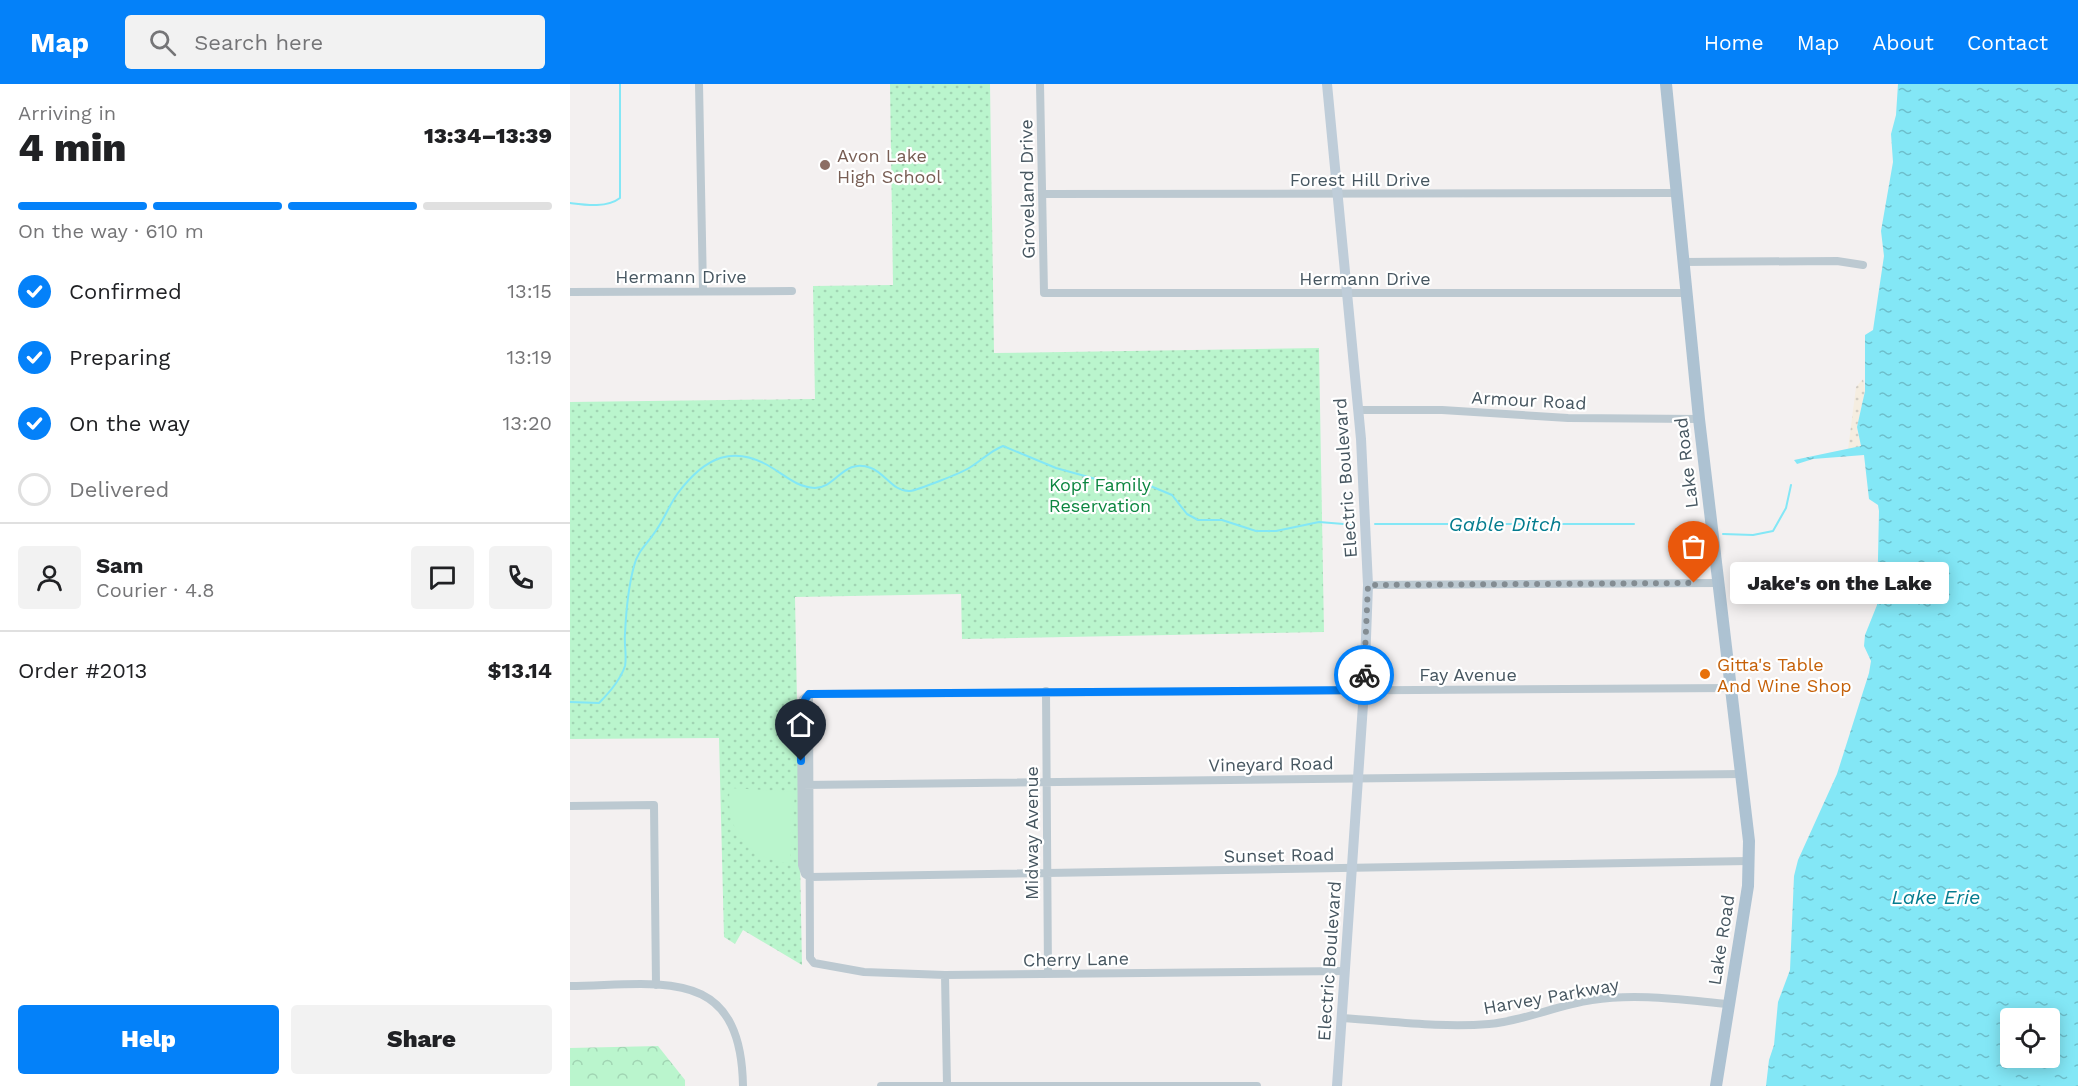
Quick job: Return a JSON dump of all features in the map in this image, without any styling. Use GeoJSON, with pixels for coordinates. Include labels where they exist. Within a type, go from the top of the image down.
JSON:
{"type":"FeatureCollection","features":[{"type":"Feature","properties":{"kind":"main road","name":"Lake Road"},"geometry":{"type":"LineString","coordinates":[[1666,84],[1699,419],[1742,774],[1749,861],[1716,1086]]}},
{"type":"Feature","properties":{"kind":"street"},"geometry":{"type":"LineString","coordinates":[[699,84],[703,290]]}},
{"type":"Feature","properties":{"kind":"street","name":"Groveland Drive"},"geometry":{"type":"LineString","coordinates":[[1040,84],[1044,194],[1044,293]]}},
{"type":"Feature","properties":{"kind":"street","name":"Electric Boulevard"},"geometry":{"type":"LineString","coordinates":[[1328,84],[1358,410],[1368,585],[1364,690],[1338,1086]]}},
{"type":"Feature","properties":{"kind":"street","name":"Forest Hill Drive"},"geometry":{"type":"LineString","coordinates":[[1044,194],[1677,193]]}},
{"type":"Feature","properties":{"kind":"street"},"geometry":{"type":"LineString","coordinates":[[1683,262],[1837,261],[1863,265]]}},
{"type":"Feature","properties":{"kind":"street","name":"Hermann Drive"},"geometry":{"type":"LineString","coordinates":[[570,292],[792,291]]}},
{"type":"Feature","properties":{"kind":"street","name":"Hermann Drive"},"geometry":{"type":"LineString","coordinates":[[1044,293],[1686,293]]}},
{"type":"Feature","properties":{"kind":"street","name":"Armour Road"},"geometry":{"type":"LineString","coordinates":[[1358,410],[1443,410],[1568,418],[1699,419]]}},
{"type":"Feature","properties":{"kind":"street"},"geometry":{"type":"LineString","coordinates":[[1368,585],[1718,583]]}},
{"type":"Feature","properties":{"kind":"street","name":"Fay Avenue"},"geometry":{"type":"LineString","coordinates":[[806,785],[801,714],[803,699],[809,694],[1731,688]]}},
{"type":"Feature","properties":{"kind":"street","name":"Midway Avenue"},"geometry":{"type":"LineString","coordinates":[[1046,691],[1048,974]]}},
{"type":"Feature","properties":{"kind":"street","name":"Vineyard Road"},"geometry":{"type":"LineString","coordinates":[[806,785],[1742,774]]}},
{"type":"Feature","properties":{"kind":"street"},"geometry":{"type":"LineString","coordinates":[[806,785],[802,865],[805,874],[810,877]]}},
{"type":"Feature","properties":{"kind":"street"},"geometry":{"type":"LineString","coordinates":[[570,806],[654,806],[656,985]]}},
{"type":"Feature","properties":{"kind":"street","name":"Sunset Road"},"geometry":{"type":"LineString","coordinates":[[810,877],[1749,861]]}},
{"type":"Feature","properties":{"kind":"street","name":"Cherry Lane"},"geometry":{"type":"LineString","coordinates":[[810,877],[810,958],[814,963],[864,972],[945,975],[1345,971]]}},
{"type":"Feature","properties":{"kind":"street"},"geometry":{"type":"LineString","coordinates":[[945,975],[946,1085]]}},
{"type":"Feature","properties":{"kind":"street"},"geometry":{"type":"LineString","coordinates":[[570,986],[656,985],[675,986],[698,992],[723,1012],[735,1030],[741,1050],[743,1086]]}},
{"type":"Feature","properties":{"kind":"street","name":"Harvey Parkway"},"geometry":{"type":"LineString","coordinates":[[1342,1018],[1467,1025],[1516,1020],[1567,1006],[1612,998],[1659,998],[1729,1004]]}},
{"type":"Feature","properties":{"kind":"street"},"geometry":{"type":"LineString","coordinates":[[881,1086],[1257,1086]]}},
{"type":"Feature","properties":{"kind":"green space","name":"Kopf Family Reservation"},"geometry":{"type":"Polygon","coordinates":[[[890,84],[990,84],[994,353],[1319,348],[1324,632],[962,639],[961,594],[795,597],[802,965],[743,930],[735,944],[724,937],[719,738],[570,739],[570,402],[815,399],[813,286],[893,285],[890,84]]]}},
{"type":"Feature","properties":{"kind":"green space"},"geometry":{"type":"Polygon","coordinates":[[[730,788],[795,792],[790,863],[762,856],[742,840],[731,817],[730,788]]]}},
{"type":"Feature","properties":{"kind":"green space"},"geometry":{"type":"Polygon","coordinates":[[[658,1046],[685,1080],[685,1086],[570,1086],[570,1048],[658,1046]]]}},
{"type":"Feature","properties":{"kind":"sand"},"geometry":{"type":"Polygon","coordinates":[[[1863,379],[1865,390],[1857,427],[1861,446],[1848,450],[1856,387],[1863,379]]]}},
{"type":"Feature","properties":{"kind":"water","name":"Lake Erie"},"geometry":{"type":"Polygon","coordinates":[[[1898,84],[2078,84],[2078,1086],[1766,1086],[1769,1060],[1774,1045],[1778,1002],[1790,970],[1794,876],[1798,860],[1837,774],[1869,673],[1871,661],[1864,646],[1865,635],[1877,605],[1879,511],[1878,505],[1869,499],[1864,455],[1813,459],[1797,464],[1794,460],[1861,446],[1857,427],[1865,391],[1865,335],[1873,330],[1884,256],[1881,231],[1893,162],[1891,134],[1896,115],[1898,84]]]}},
{"type":"Feature","properties":{"kind":"waterway"},"geometry":{"type":"LineString","coordinates":[[570,203],[603,205],[620,198],[620,84]]}},
{"type":"Feature","properties":{"kind":"waterway","name":"Gable Ditch"},"geometry":{"type":"LineString","coordinates":[[570,702],[599,703],[617,682],[625,666],[628,600],[637,556],[688,481],[699,470],[721,458],[746,457],[759,461],[798,484],[815,488],[829,483],[847,469],[862,466],[876,470],[899,489],[910,491],[964,470],[1003,446],[1056,468],[1103,481],[1148,485],[1172,495],[1187,514],[1198,520],[1222,520],[1256,531],[1276,531],[1319,522],[1356,525]]}},
{"type":"Feature","properties":{"kind":"waterway","name":"Gable Ditch"},"geometry":{"type":"LineString","coordinates":[[1723,534],[1753,535],[1773,531],[1786,508],[1791,485]]}},
{"type":"Feature","properties":{"kind":"waterway","name":"Gable Ditch"},"geometry":{"type":"LineString","coordinates":[[1375,524],[1634,524]]}},
{"type":"Feature","properties":{"kind":"way so far"},"geometry":{"type":"LineString","coordinates":[[1364,675],[1368,585],[1694,583]]}},
{"type":"Feature","properties":{"kind":"place","name":"Avon Lake High School"},"geometry":{"type":"Point","coordinates":[825,165]}},
{"type":"Feature","properties":{"kind":"place","name":"Jake's on the Lake"},"geometry":{"type":"Point","coordinates":[1694,583]}},
{"type":"Feature","properties":{"kind":"place","name":"Gitta's Table And Wine Shop"},"geometry":{"type":"Point","coordinates":[1705,674]}},
{"type":"Feature","properties":{"kind":"route"},"geometry":{"type":"LineString","coordinates":[[801,761],[801,714],[803,699],[809,694],[1364,690],[1364,675]]}}]}
